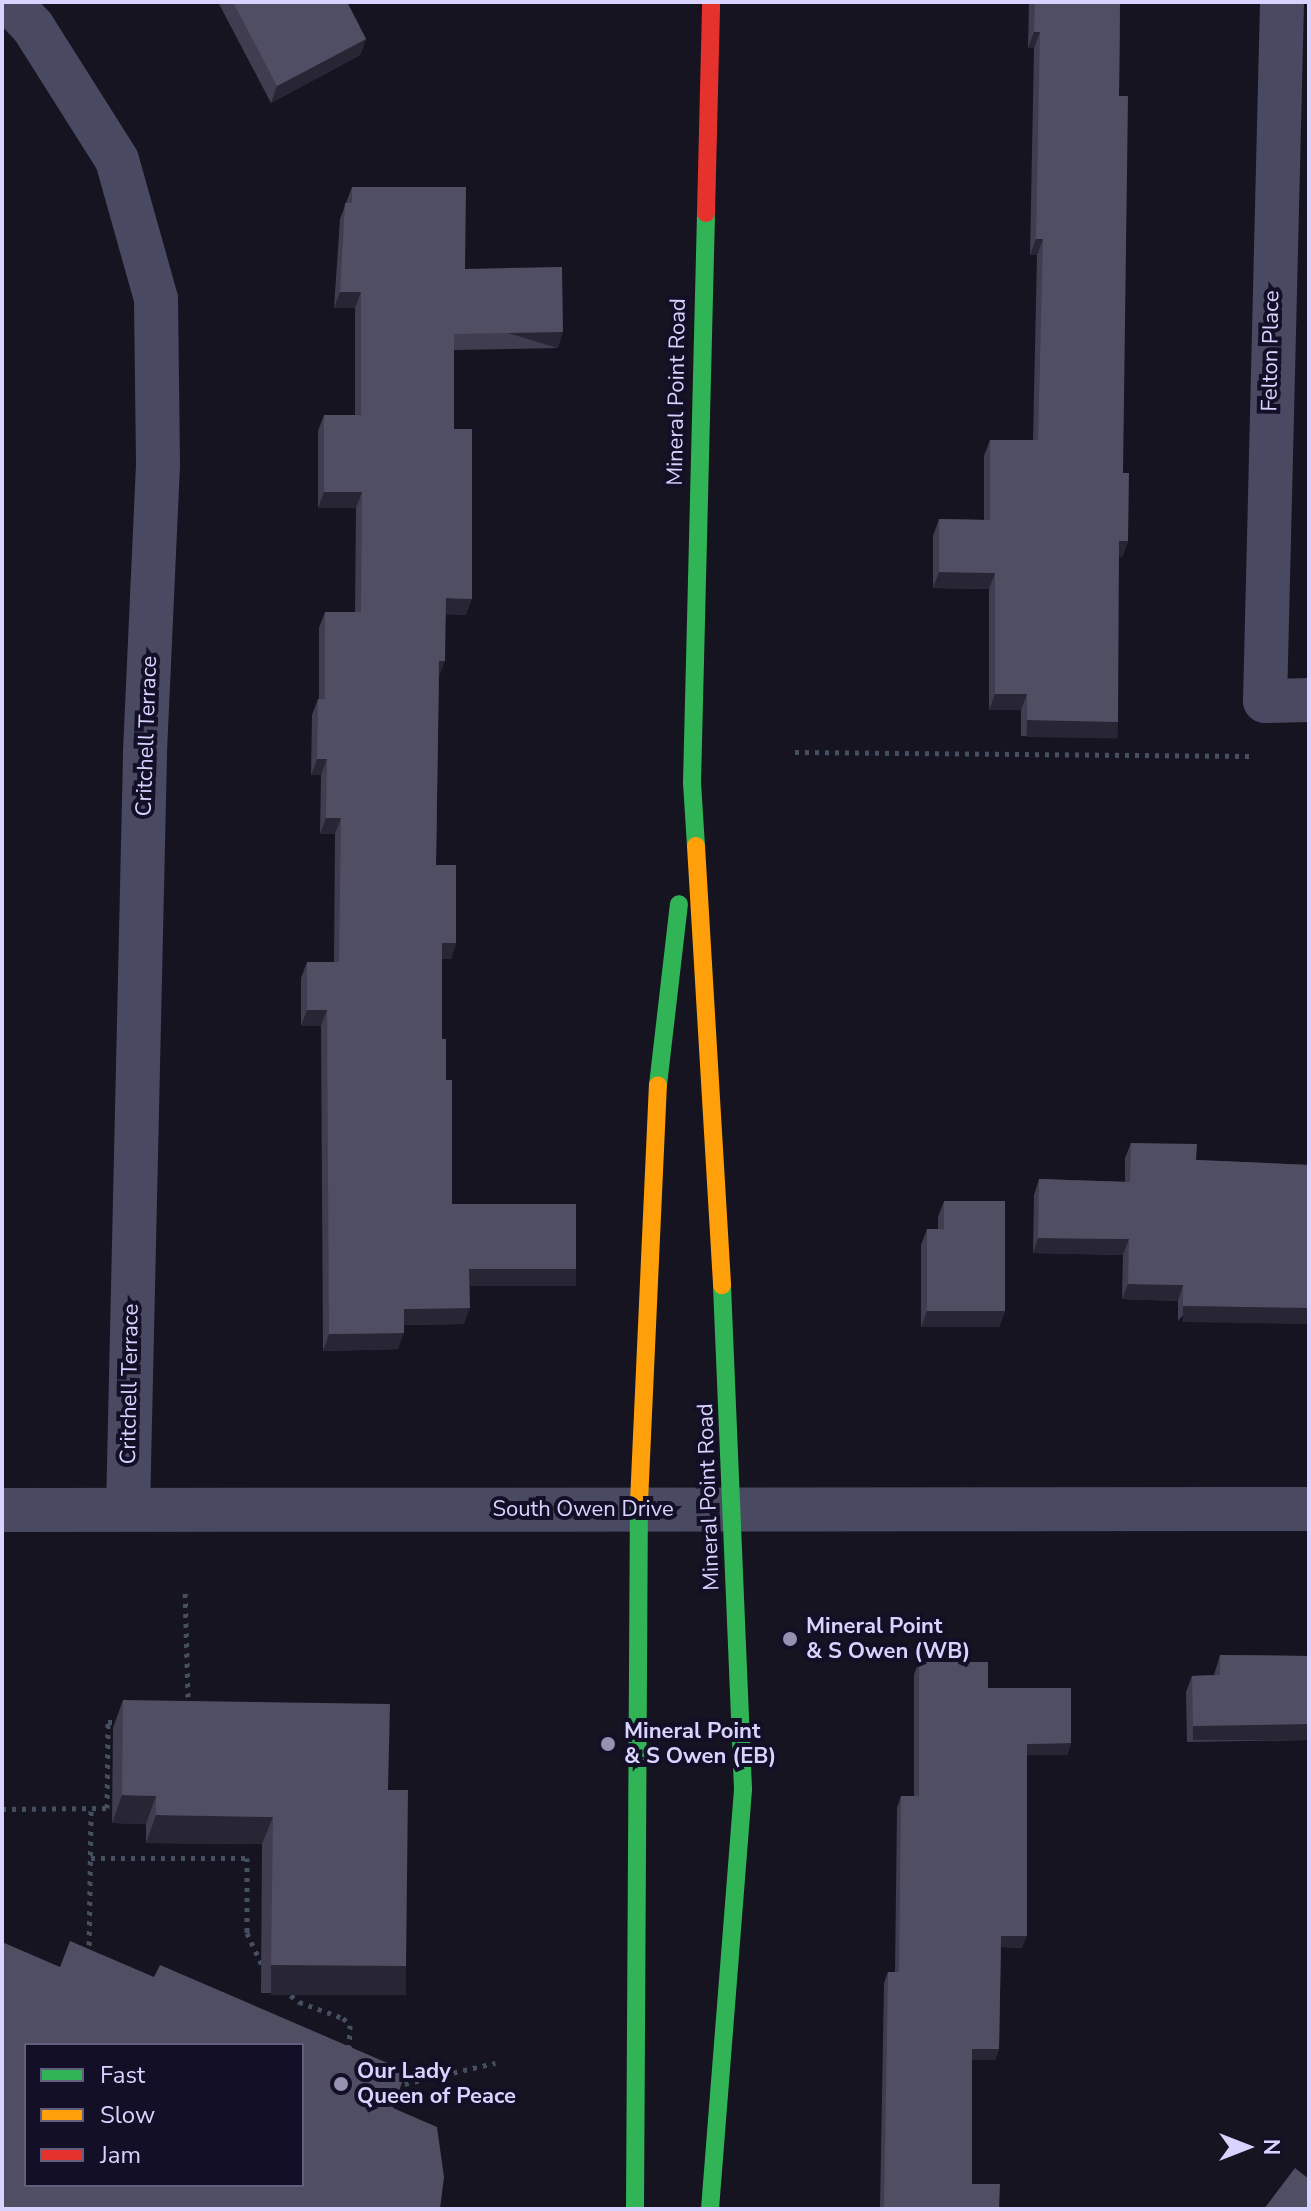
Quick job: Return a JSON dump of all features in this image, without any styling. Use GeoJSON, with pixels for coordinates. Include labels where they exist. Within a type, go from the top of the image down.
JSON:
{"type":"FeatureCollection","features":[{"type":"Feature","properties":{"kind":"main road","name":"Mineral Point Road"},"geometry":{"type":"LineString","coordinates":[[710,2209],[743,1789],[735,1510],[692,783],[711,2]]}},
{"type":"Feature","properties":{"kind":"main road","name":"Mineral Point Road"},"geometry":{"type":"LineString","coordinates":[[635,2209],[639,1511],[653,1130],[692,783]]}},
{"type":"Feature","properties":{"kind":"street","name":"Critchell Terrace"},"geometry":{"type":"LineString","coordinates":[[9,2],[33,27],[117,160],[156,299],[158,465],[145,755],[128,1509]]}},
{"type":"Feature","properties":{"kind":"street","name":"Felton Place"},"geometry":{"type":"LineString","coordinates":[[1265,701],[1282,2]]}},
{"type":"Feature","properties":{"kind":"street"},"geometry":{"type":"LineString","coordinates":[[1265,701],[1309,700]]}},
{"type":"Feature","properties":{"kind":"street","name":"South Owen Drive"},"geometry":{"type":"LineString","coordinates":[[2,1510],[1309,1509]]}},
{"type":"Feature","properties":{"kind":"path"},"geometry":{"type":"LineString","coordinates":[[795,752],[1265,756],[1265,701]]}},
{"type":"Feature","properties":{"kind":"path"},"geometry":{"type":"LineString","coordinates":[[179,1710],[188,1697],[185,1592]]}},
{"type":"Feature","properties":{"kind":"path"},"geometry":{"type":"LineString","coordinates":[[2,1809],[107,1808],[108,1722],[123,1722]]}},
{"type":"Feature","properties":{"kind":"path"},"geometry":{"type":"LineString","coordinates":[[84,1967],[91,1808]]}},
{"type":"Feature","properties":{"kind":"path"},"geometry":{"type":"LineString","coordinates":[[91,1858],[247,1858],[247,1933],[263,1969],[299,2002],[350,2025],[345,2065]]}},
{"type":"Feature","properties":{"kind":"path"},"geometry":{"type":"LineString","coordinates":[[386,2082],[399,2087],[495,2063]]}},
{"type":"Feature","properties":{"kind":"building"},"geometry":{"type":"Polygon","coordinates":[[[233,2],[347,2],[366,39],[277,86],[233,2]]]}},
{"type":"Feature","properties":{"kind":"building"},"geometry":{"type":"Polygon","coordinates":[[[1035,2],[1120,2],[1119,96],[1128,96],[1123,473],[1129,473],[1128,541],[1119,541],[1118,722],[1027,720],[1027,694],[995,694],[995,573],[939,572],[939,519],[990,520],[990,440],[1038,440],[1043,239],[1036,239],[1040,32],[1034,32],[1035,2]]]}},
{"type":"Feature","properties":{"kind":"building"},"geometry":{"type":"Polygon","coordinates":[[[352,187],[466,187],[465,269],[562,267],[563,332],[454,334],[454,429],[472,429],[472,599],[446,598],[445,661],[439,661],[436,865],[456,865],[456,943],[442,943],[442,1039],[446,1039],[446,1080],[452,1080],[452,1204],[576,1204],[576,1269],[469,1269],[470,1308],[404,1309],[404,1333],[329,1334],[327,1010],[307,1010],[307,962],[339,962],[341,818],[326,818],[327,759],[317,759],[318,699],[325,699],[325,612],[361,612],[362,492],[324,492],[324,415],[361,415],[361,292],[340,292],[345,203],[352,203],[352,187]]]}},
{"type":"Feature","properties":{"kind":"building"},"geometry":{"type":"Polygon","coordinates":[[[1131,1143],[1197,1144],[1196,1160],[1309,1165],[1309,1308],[1183,1306],[1183,1285],[1128,1284],[1129,1239],[1038,1238],[1039,1179],[1130,1182],[1131,1143]]]}},
{"type":"Feature","properties":{"kind":"building"},"geometry":{"type":"Polygon","coordinates":[[[944,1201],[1005,1201],[1005,1311],[927,1311],[927,1229],[944,1229],[944,1201]]]}},
{"type":"Feature","properties":{"kind":"building"},"geometry":{"type":"Polygon","coordinates":[[[1220,1655],[1309,1656],[1309,1724],[1193,1726],[1192,1676],[1220,1675],[1220,1655]]]}},
{"type":"Feature","properties":{"kind":"building"},"geometry":{"type":"Polygon","coordinates":[[[919,1662],[988,1662],[988,1688],[1071,1688],[1071,1743],[1027,1744],[1027,1936],[1001,1936],[999,2049],[972,2049],[972,2184],[1000,2184],[999,2209],[884,2209],[888,1972],[899,1972],[901,1796],[919,1796],[919,1662]]]}},
{"type":"Feature","properties":{"kind":"building"},"geometry":{"type":"Polygon","coordinates":[[[123,1700],[390,1704],[388,1790],[408,1790],[406,1966],[271,1965],[273,1817],[156,1815],[156,1796],[122,1795],[123,1700]]]}},
{"type":"Feature","properties":{"kind":"building","name":"Our Lady Queen of Peace"},"geometry":{"type":"Polygon","coordinates":[[[70,1941],[154,1977],[160,1965],[406,2071],[393,2108],[437,2127],[444,2177],[440,2209],[2,2209],[2,1942],[60,1967],[70,1941]]]}},
{"type":"Feature","properties":{"kind":"building"},"geometry":{"type":"Polygon","coordinates":[[[1295,2168],[1309,2179],[1309,2209],[1264,2209],[1295,2168]]]}},
{"type":"Feature","properties":{"kind":"traffic: fast"},"geometry":{"type":"LineString","coordinates":[[696,846],[692,783],[706,213]]}},
{"type":"Feature","properties":{"kind":"traffic: fast"},"geometry":{"type":"LineString","coordinates":[[658,1085],[679,904]]}},
{"type":"Feature","properties":{"kind":"traffic: fast"},"geometry":{"type":"LineString","coordinates":[[710,2209],[743,1789],[722,1285]]}},
{"type":"Feature","properties":{"kind":"traffic: fast"},"geometry":{"type":"LineString","coordinates":[[635,2209],[639,1502]]}},
{"type":"Feature","properties":{"kind":"traffic: slow"},"geometry":{"type":"LineString","coordinates":[[696,846],[722,1285]]}},
{"type":"Feature","properties":{"kind":"traffic: slow"},"geometry":{"type":"LineString","coordinates":[[639,1502],[658,1085]]}},
{"type":"Feature","properties":{"kind":"traffic: jam"},"geometry":{"type":"LineString","coordinates":[[706,213],[711,2]]}},
{"type":"Feature","properties":{"kind":"place","name":"Mineral Point & S Owen (WB)"},"geometry":{"type":"Point","coordinates":[790,1639]}},
{"type":"Feature","properties":{"kind":"place","name":"Mineral Point & S Owen (EB)"},"geometry":{"type":"Point","coordinates":[608,1744]}},
{"type":"Feature","properties":{"kind":"place","name":"Our Lady Queen of Peace"},"geometry":{"type":"Point","coordinates":[341,2084]}}]}
